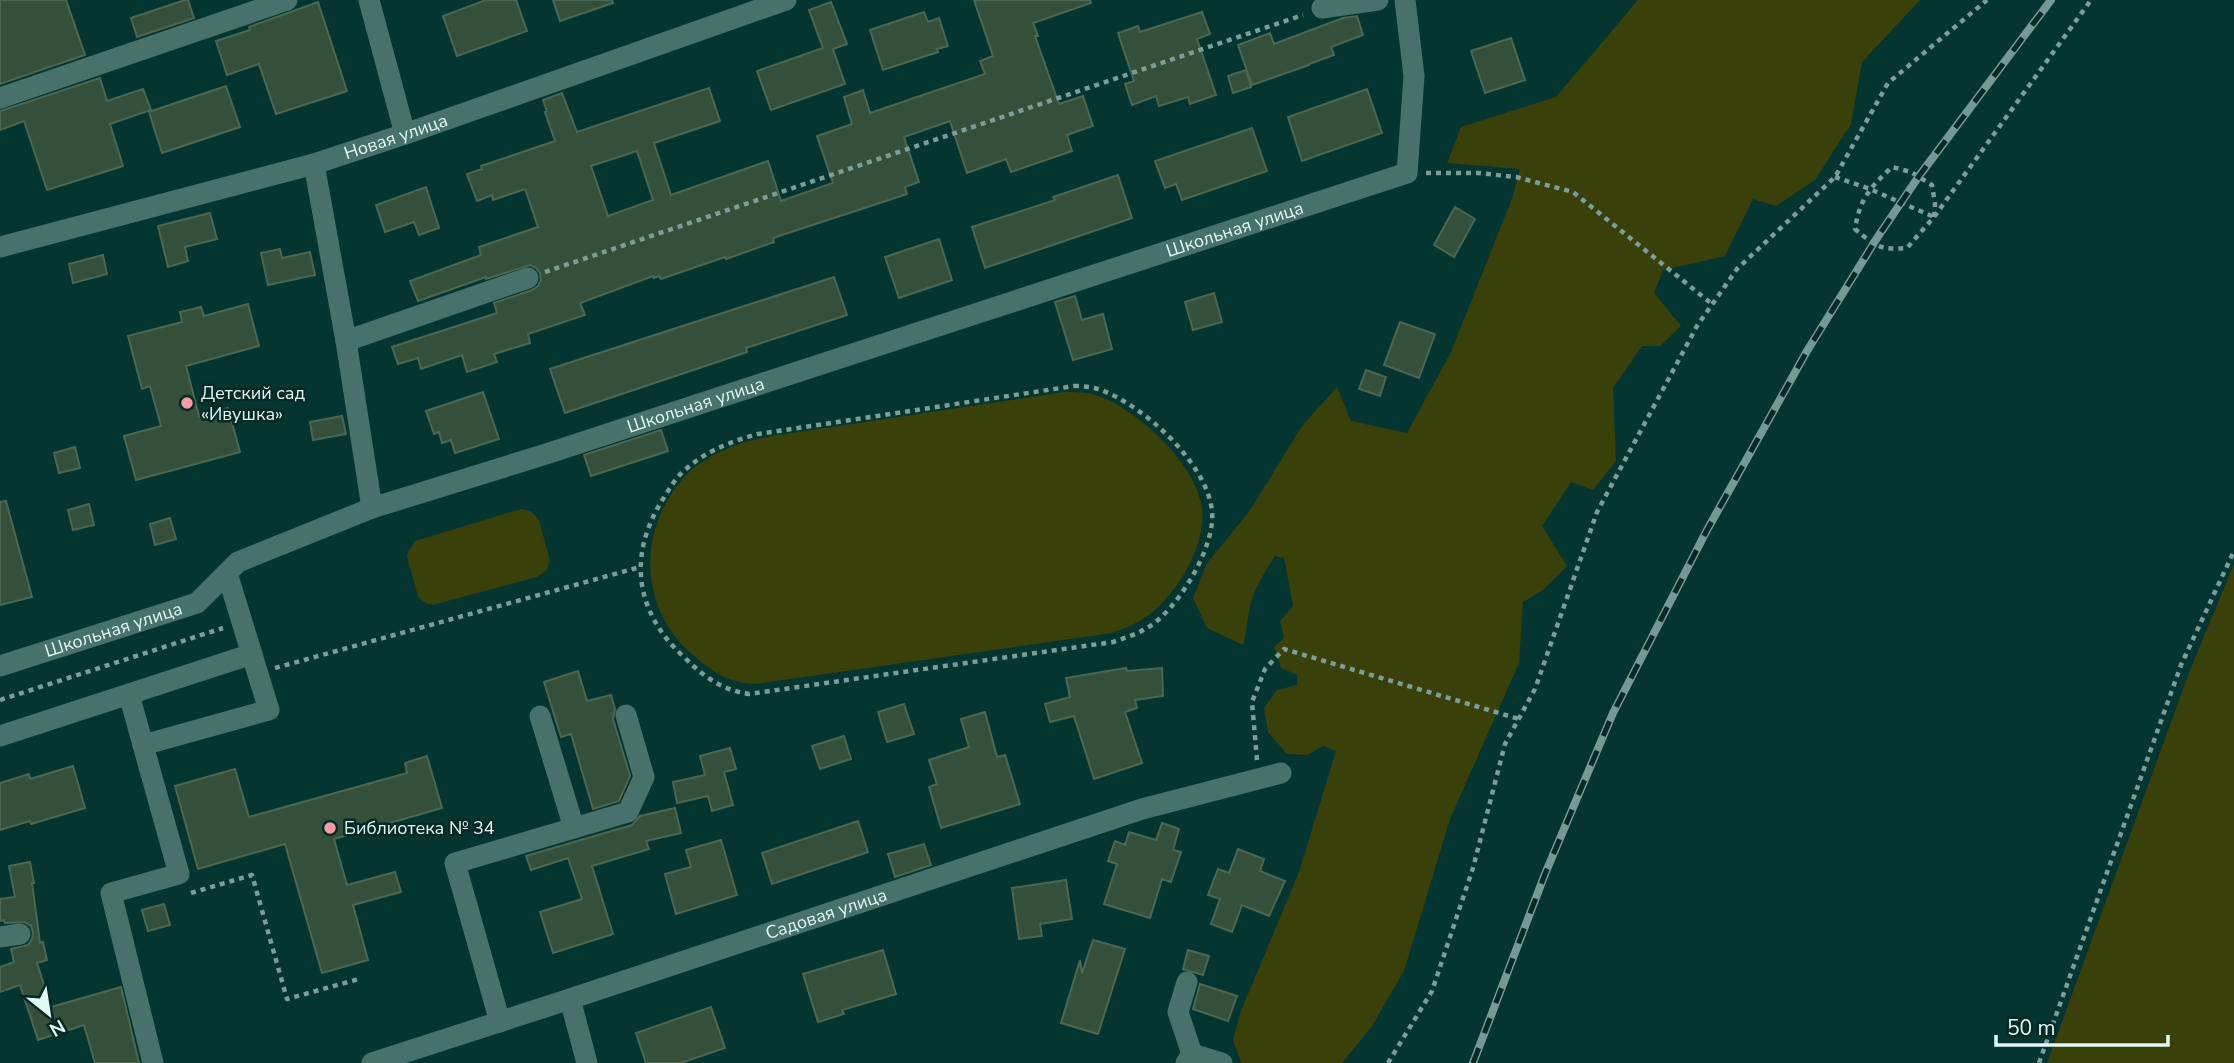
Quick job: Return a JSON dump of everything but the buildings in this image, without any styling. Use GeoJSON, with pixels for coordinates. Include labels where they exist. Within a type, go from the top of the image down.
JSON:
{"type":"FeatureCollection","features":[{"type":"Feature","properties":{"kind":"street"},"geometry":{"type":"LineString","coordinates":[[0,98],[287,0]]}},
{"type":"Feature","properties":{"kind":"street"},"geometry":{"type":"LineString","coordinates":[[369,0],[405,134]]}},
{"type":"Feature","properties":{"kind":"street","name":"Новая улица"},"geometry":{"type":"LineString","coordinates":[[0,247],[314,164],[786,0]]}},
{"type":"Feature","properties":{"kind":"street"},"geometry":{"type":"LineString","coordinates":[[1322,8],[1378,0]]}},
{"type":"Feature","properties":{"kind":"street"},"geometry":{"type":"LineString","coordinates":[[1405,0],[1414,76],[1407,173]]}},
{"type":"Feature","properties":{"kind":"street"},"geometry":{"type":"LineString","coordinates":[[314,164],[346,341],[372,508]]}},
{"type":"Feature","properties":{"kind":"street","name":"Школьная улица"},"geometry":{"type":"LineString","coordinates":[[0,666],[197,603],[238,562],[372,508],[573,446],[1407,173]]}},
{"type":"Feature","properties":{"kind":"street"},"geometry":{"type":"LineString","coordinates":[[346,341],[528,278]]}},
{"type":"Feature","properties":{"kind":"street"},"geometry":{"type":"LineString","coordinates":[[143,745],[269,710],[227,573]]}},
{"type":"Feature","properties":{"kind":"street"},"geometry":{"type":"LineString","coordinates":[[0,736],[129,694],[255,663]]}},
{"type":"Feature","properties":{"kind":"street"},"geometry":{"type":"LineString","coordinates":[[129,694],[179,874],[111,893],[153,1063]]}},
{"type":"Feature","properties":{"kind":"street"},"geometry":{"type":"LineString","coordinates":[[500,1022],[455,863],[628,812],[643,778],[626,715]]}},
{"type":"Feature","properties":{"kind":"street"},"geometry":{"type":"LineString","coordinates":[[540,716],[574,828]]}},
{"type":"Feature","properties":{"kind":"street","name":"Садовая улица"},"geometry":{"type":"LineString","coordinates":[[372,1063],[1142,809],[1281,773]]}},
{"type":"Feature","properties":{"kind":"street"},"geometry":{"type":"LineString","coordinates":[[1187,982],[1178,1012],[1189,1059],[1222,1063]]}},
{"type":"Feature","properties":{"kind":"street"},"geometry":{"type":"LineString","coordinates":[[570,999],[587,1063]]}},
{"type":"Feature","properties":{"kind":"path"},"geometry":{"type":"LineString","coordinates":[[1388,1063],[1432,991],[1473,869],[1505,744],[1535,689],[1597,512],[1697,326],[1737,269],[1835,177],[1888,83],[1987,0]]}},
{"type":"Feature","properties":{"kind":"path"},"geometry":{"type":"LineString","coordinates":[[1934,217],[1932,185],[1911,172],[1892,167],[1870,189],[1859,208],[1855,229],[1873,244],[1886,250],[1907,248],[1934,217],[2091,0]]}},
{"type":"Feature","properties":{"kind":"path"},"geometry":{"type":"LineString","coordinates":[[528,278],[1322,8]]}},
{"type":"Feature","properties":{"kind":"path"},"geometry":{"type":"LineString","coordinates":[[1407,173],[1478,173],[1517,177],[1573,192],[1712,304]]}},
{"type":"Feature","properties":{"kind":"path"},"geometry":{"type":"LineString","coordinates":[[1835,177],[1934,217]]}},
{"type":"Feature","properties":{"kind":"path"},"geometry":{"type":"LineString","coordinates":[[1074,386],[1093,387],[1104,391],[1154,423],[1190,461],[1204,482],[1212,511],[1212,526],[1207,543],[1178,599],[1149,627],[1131,636],[1113,642],[767,693],[734,692],[721,686],[705,677],[676,650],[652,617],[641,583],[640,567],[647,531],[654,513],[673,482],[686,468],[706,454],[734,440],[758,434],[1074,386]]}},
{"type":"Feature","properties":{"kind":"path"},"geometry":{"type":"LineString","coordinates":[[2039,1063],[2181,664],[2234,551]]}},
{"type":"Feature","properties":{"kind":"path"},"geometry":{"type":"LineString","coordinates":[[255,663],[640,567]]}},
{"type":"Feature","properties":{"kind":"path"},"geometry":{"type":"LineString","coordinates":[[0,700],[242,622]]}},
{"type":"Feature","properties":{"kind":"path"},"geometry":{"type":"LineString","coordinates":[[1259,778],[1252,702],[1265,669],[1284,649],[1518,719]]}},
{"type":"Feature","properties":{"kind":"path"},"geometry":{"type":"LineString","coordinates":[[179,874],[185,894],[252,875],[288,999],[359,979]]}},
{"type":"Feature","properties":{"kind":"green space"},"geometry":{"type":"Polygon","coordinates":[[[1638,0],[1920,0],[1862,62],[1851,124],[1815,180],[1776,206],[1753,199],[1725,256],[1663,270],[1654,293],[1681,326],[1660,346],[1642,346],[1613,388],[1616,461],[1593,490],[1571,482],[1542,526],[1567,566],[1543,590],[1523,602],[1519,663],[1450,819],[1404,971],[1372,1026],[1342,1063],[1241,1063],[1233,1040],[1241,1011],[1299,872],[1336,751],[1323,746],[1307,755],[1287,754],[1268,732],[1264,708],[1277,690],[1297,685],[1297,675],[1281,668],[1274,647],[1284,638],[1280,621],[1293,606],[1284,558],[1275,556],[1257,586],[1250,606],[1243,645],[1207,628],[1193,598],[1207,563],[1249,512],[1302,426],[1337,387],[1351,421],[1407,433],[1451,352],[1513,196],[1520,169],[1447,163],[1461,127],[1556,97],[1638,0]]]}},
{"type":"Feature","properties":{"kind":"green space"},"geometry":{"type":"Polygon","coordinates":[[[1064,392],[1096,395],[1129,412],[1177,456],[1197,491],[1202,508],[1202,522],[1195,551],[1171,594],[1136,623],[1112,633],[755,684],[721,676],[675,637],[654,594],[650,572],[651,548],[656,525],[666,503],[688,473],[708,458],[730,447],[765,437],[1064,392]]]}},
{"type":"Feature","properties":{"kind":"green space"},"geometry":{"type":"Polygon","coordinates":[[[521,509],[531,511],[539,520],[550,561],[546,571],[537,577],[436,604],[426,603],[418,596],[407,557],[415,541],[521,509]]]}},
{"type":"Feature","properties":{"kind":"green space"},"geometry":{"type":"Polygon","coordinates":[[[2234,564],[2234,1063],[2047,1063],[2190,670],[2234,564]]]}},
{"type":"Feature","properties":{"kind":"railway"},"geometry":{"type":"LineString","coordinates":[[1473,1063],[1545,874],[1613,713],[1707,530],[1807,351],[1877,238],[1919,176],[2051,0]]}},
{"type":"Feature","properties":{"kind":"place","name":"Детский сад «Ивушка»"},"geometry":{"type":"Point","coordinates":[187,403]}},
{"type":"Feature","properties":{"kind":"place","name":"Библиотека № 34"},"geometry":{"type":"Point","coordinates":[330,828]}}]}
